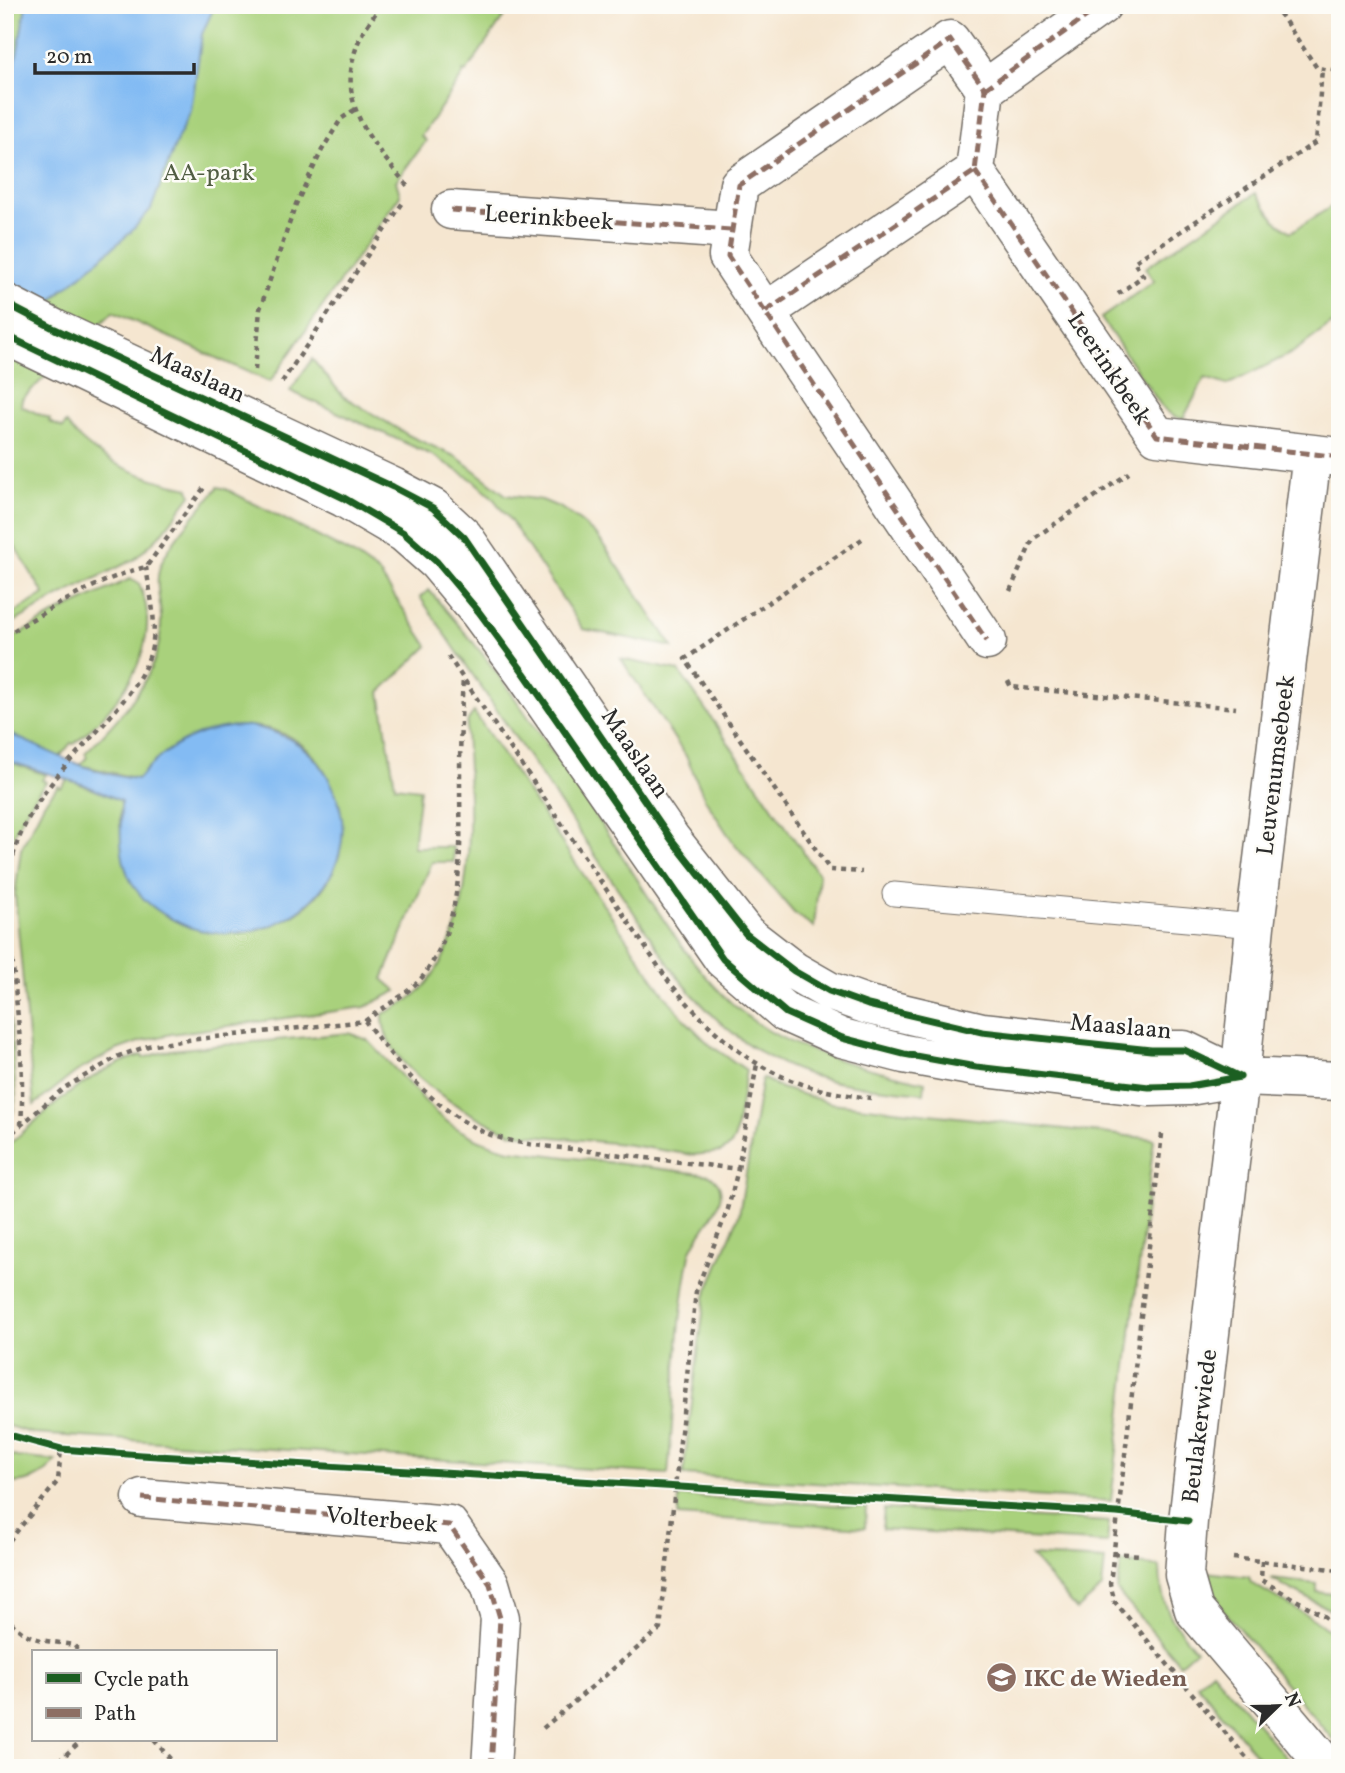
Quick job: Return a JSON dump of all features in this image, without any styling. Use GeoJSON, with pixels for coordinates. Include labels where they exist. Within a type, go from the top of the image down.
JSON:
{"type":"FeatureCollection","features":[{"type":"Feature","properties":{"kind":"street"},"geometry":{"type":"LineString","coordinates":[[985,89],[1102,5]]}},
{"type":"Feature","properties":{"kind":"street"},"geometry":{"type":"LineString","coordinates":[[765,312],[975,171],[985,89],[950,40],[739,185],[728,256],[765,312],[900,513],[987,641]]}},
{"type":"Feature","properties":{"kind":"street","name":"Leerinkbeek"},"geometry":{"type":"LineString","coordinates":[[975,171],[1157,436],[1326,455]]}},
{"type":"Feature","properties":{"kind":"street","name":"Leerinkbeek"},"geometry":{"type":"LineString","coordinates":[[451,210],[731,230]]}},
{"type":"Feature","properties":{"kind":"street","name":"Maaslaan"},"geometry":{"type":"LineString","coordinates":[[5,303],[50,341]]}},
{"type":"Feature","properties":{"kind":"street","name":"Maaslaan"},"geometry":{"type":"LineString","coordinates":[[5,335],[50,341],[393,486],[433,508],[464,537],[671,839],[746,934],[794,971],[829,991],[868,1005],[982,1032],[1152,1050],[1184,1050],[1240,1077],[1332,1072]]}},
{"type":"Feature","properties":{"kind":"street","name":"Leuvenumsebeek"},"geometry":{"type":"LineString","coordinates":[[1240,1077],[1255,926],[1282,712],[1326,455]]}},
{"type":"Feature","properties":{"kind":"street","name":"Beulakerwiede"},"geometry":{"type":"LineString","coordinates":[[1240,1077],[1184,1575],[1194,1610],[1328,1768]]}},
{"type":"Feature","properties":{"kind":"street","name":"Volterbeek"},"geometry":{"type":"LineString","coordinates":[[142,1498],[449,1525],[490,1584],[500,1618],[491,1768]]}},
{"type":"Feature","properties":{"kind":"lane"},"geometry":{"type":"LineString","coordinates":[[894,894],[1255,926]]}},
{"type":"Feature","properties":{"kind":"path"},"geometry":{"type":"LineString","coordinates":[[5,636],[85,592],[131,570],[146,566],[250,425],[411,191],[373,144],[354,110],[353,58],[361,36],[381,5]]}},
{"type":"Feature","properties":{"kind":"path"},"geometry":{"type":"LineString","coordinates":[[1274,5],[1317,68],[1340,71]]}},
{"type":"Feature","properties":{"kind":"path"},"geometry":{"type":"LineString","coordinates":[[1079,322],[1143,276],[1134,262],[1316,142],[1322,69]]}},
{"type":"Feature","properties":{"kind":"path"},"geometry":{"type":"LineString","coordinates":[[250,425],[260,309],[296,204],[322,150],[341,119],[354,110]]}},
{"type":"Feature","properties":{"kind":"path"},"geometry":{"type":"LineString","coordinates":[[1157,436],[1137,467],[1033,539],[987,641],[1011,687],[1282,712]]}},
{"type":"Feature","properties":{"kind":"path"},"geometry":{"type":"LineString","coordinates":[[894,894],[873,872],[830,870],[684,659],[900,513]]}},
{"type":"Feature","properties":{"kind":"path"},"geometry":{"type":"LineString","coordinates":[[21,1125],[23,1088],[7,900],[8,880],[18,837],[50,786],[122,703],[139,677],[150,651],[153,611],[146,566]]}},
{"type":"Feature","properties":{"kind":"path"},"geometry":{"type":"LineString","coordinates":[[5,1139],[64,1088],[119,1056],[148,1046],[365,1021],[422,977],[438,952],[451,922],[460,863],[463,678]]}},
{"type":"Feature","properties":{"kind":"path"},"geometry":{"type":"LineString","coordinates":[[365,1021],[388,1053],[418,1085],[443,1107],[472,1126],[511,1141],[738,1169]]}},
{"type":"Feature","properties":{"kind":"path"},"geometry":{"type":"LineString","coordinates":[[537,1733],[660,1629],[696,1291],[728,1209],[757,1064]]}},
{"type":"Feature","properties":{"kind":"path"},"geometry":{"type":"LineString","coordinates":[[50,1446],[74,1450]]}},
{"type":"Feature","properties":{"kind":"path"},"geometry":{"type":"LineString","coordinates":[[5,1550],[9,1541],[58,1480],[61,1449]]}},
{"type":"Feature","properties":{"kind":"path"},"geometry":{"type":"LineString","coordinates":[[661,1486],[689,1487]]}},
{"type":"Feature","properties":{"kind":"path"},"geometry":{"type":"LineString","coordinates":[[1104,1512],[1188,1521]]}},
{"type":"Feature","properties":{"kind":"path"},"geometry":{"type":"LineString","coordinates":[[1262,1561],[1261,1580],[1340,1628]]}},
{"type":"Feature","properties":{"kind":"path"},"geometry":{"type":"LineString","coordinates":[[5,1614],[17,1630],[29,1638],[74,1646],[78,1650]]}},
{"type":"Feature","properties":{"kind":"path"},"geometry":{"type":"LineString","coordinates":[[51,1768],[80,1742]]}},
{"type":"Feature","properties":{"kind":"path"},"geometry":{"type":"LineString","coordinates":[[156,1742],[178,1768]]}},
{"type":"Feature","properties":{"kind":"green space","name":"AA-park"},"geometry":{"type":"Polygon","coordinates":[[[5,5],[512,5],[466,72],[463,71],[463,75],[421,136],[426,141],[396,181],[400,195],[270,382],[113,312],[22,399],[21,406],[63,428],[66,423],[77,436],[105,458],[138,474],[189,488],[191,495],[163,532],[135,559],[5,627],[5,619],[44,594],[11,540],[5,543],[5,347],[63,290],[5,264],[5,5]]]}},
{"type":"Feature","properties":{"kind":"green space"},"geometry":{"type":"Polygon","coordinates":[[[1256,193],[1275,220],[1291,232],[1340,201],[1340,321],[1292,353],[1227,385],[1205,378],[1183,419],[1173,416],[1162,407],[1101,318],[1154,281],[1145,268],[1256,193]]]}},
{"type":"Feature","properties":{"kind":"green space"},"geometry":{"type":"Polygon","coordinates":[[[312,359],[343,396],[410,436],[457,457],[506,495],[542,500],[561,508],[581,522],[598,537],[673,647],[583,629],[510,520],[492,497],[473,480],[432,455],[290,391],[312,359]]]}},
{"type":"Feature","properties":{"kind":"green space"},"geometry":{"type":"Polygon","coordinates":[[[218,487],[354,555],[379,573],[428,646],[380,692],[395,786],[420,789],[413,847],[453,847],[454,862],[432,862],[383,979],[397,991],[365,1007],[171,1034],[139,1042],[114,1051],[76,1072],[34,1105],[15,894],[21,849],[44,803],[58,786],[61,788],[68,779],[122,801],[121,828],[129,867],[137,889],[147,901],[168,917],[197,929],[227,933],[257,930],[286,919],[310,902],[329,880],[340,852],[340,812],[327,774],[298,742],[276,731],[251,726],[201,734],[177,745],[138,779],[80,765],[87,757],[85,753],[112,725],[146,678],[159,642],[161,616],[158,579],[161,564],[179,534],[218,487]]]}},
{"type":"Feature","properties":{"kind":"green space"},"geometry":{"type":"Polygon","coordinates":[[[130,579],[139,583],[144,599],[147,611],[146,634],[135,670],[114,703],[88,731],[74,744],[71,743],[59,758],[5,732],[5,642],[57,613],[130,579]]]}},
{"type":"Feature","properties":{"kind":"green space"},"geometry":{"type":"Polygon","coordinates":[[[429,590],[473,642],[535,726],[676,938],[733,1005],[774,1034],[815,1052],[925,1082],[924,1093],[852,1085],[805,1073],[762,1054],[709,1012],[677,976],[420,597],[429,590]]]}},
{"type":"Feature","properties":{"kind":"green space"},"geometry":{"type":"Polygon","coordinates":[[[621,659],[679,671],[819,875],[814,927],[794,913],[732,841],[705,799],[686,756],[621,659]]]}},
{"type":"Feature","properties":{"kind":"green space"},"geometry":{"type":"Polygon","coordinates":[[[474,712],[661,990],[710,1045],[746,1070],[735,1137],[731,1145],[721,1152],[693,1155],[623,1144],[513,1133],[452,1102],[411,1071],[396,1052],[386,1033],[383,1014],[407,1001],[427,983],[444,957],[456,927],[463,895],[469,828],[466,731],[468,720],[474,712]]]}},
{"type":"Feature","properties":{"kind":"green space"},"geometry":{"type":"Polygon","coordinates":[[[5,760],[46,775],[42,780],[46,782],[22,818],[5,857],[5,760]]]}},
{"type":"Feature","properties":{"kind":"green space"},"geometry":{"type":"Polygon","coordinates":[[[5,951],[16,1097],[13,1113],[5,1129],[5,951]]]}},
{"type":"Feature","properties":{"kind":"green space"},"geometry":{"type":"Polygon","coordinates":[[[349,1033],[368,1040],[436,1113],[453,1126],[480,1140],[510,1150],[710,1175],[718,1183],[721,1193],[719,1203],[690,1254],[685,1281],[668,1474],[34,1434],[5,1425],[5,1148],[86,1082],[103,1071],[142,1055],[143,1058],[171,1050],[349,1033]]]}},
{"type":"Feature","properties":{"kind":"green space"},"geometry":{"type":"Polygon","coordinates":[[[762,1078],[781,1088],[831,1103],[1154,1139],[1111,1501],[683,1475],[705,1297],[739,1215],[762,1078]]]}},
{"type":"Feature","properties":{"kind":"green space"},"geometry":{"type":"Polygon","coordinates":[[[5,1453],[56,1461],[46,1472],[34,1479],[5,1483],[5,1453]]]}},
{"type":"Feature","properties":{"kind":"green space"},"geometry":{"type":"Polygon","coordinates":[[[679,1496],[866,1507],[865,1528],[678,1516],[679,1496]]]}},
{"type":"Feature","properties":{"kind":"green space"},"geometry":{"type":"Polygon","coordinates":[[[884,1509],[1109,1522],[1107,1543],[882,1529],[884,1509]]]}},
{"type":"Feature","properties":{"kind":"green space"},"geometry":{"type":"Polygon","coordinates":[[[1031,1556],[1105,1560],[1102,1588],[1077,1610],[1031,1556]]]}},
{"type":"Feature","properties":{"kind":"green space"},"geometry":{"type":"Polygon","coordinates":[[[1121,1562],[1160,1567],[1165,1603],[1180,1630],[1196,1650],[1180,1664],[1117,1591],[1121,1562]]]}},
{"type":"Feature","properties":{"kind":"green space"},"geometry":{"type":"Polygon","coordinates":[[[1206,1572],[1249,1577],[1251,1583],[1315,1620],[1340,1639],[1340,1748],[1215,1600],[1206,1572]]]}},
{"type":"Feature","properties":{"kind":"green space"},"geometry":{"type":"Polygon","coordinates":[[[1271,1579],[1317,1584],[1317,1592],[1340,1595],[1340,1615],[1271,1579]]]}},
{"type":"Feature","properties":{"kind":"green space"},"geometry":{"type":"Polygon","coordinates":[[[1212,1671],[1295,1768],[1267,1768],[1197,1684],[1212,1671]]]}},
{"type":"Feature","properties":{"kind":"water"},"geometry":{"type":"Polygon","coordinates":[[[26,5],[215,5],[202,34],[191,111],[151,209],[131,232],[64,288],[5,347],[5,120],[26,5]]]}},
{"type":"Feature","properties":{"kind":"water"},"geometry":{"type":"Polygon","coordinates":[[[250,726],[288,738],[309,752],[332,785],[342,821],[339,855],[325,884],[303,908],[274,924],[241,933],[206,931],[172,919],[140,895],[131,882],[123,857],[121,801],[85,785],[5,760],[5,732],[86,767],[138,779],[161,756],[188,739],[217,729],[250,726]]]}},
{"type":"Feature","properties":{"kind":"marked path"},"geometry":{"type":"LineString","coordinates":[[985,89],[1102,5]]}},
{"type":"Feature","properties":{"kind":"marked path"},"geometry":{"type":"LineString","coordinates":[[765,312],[728,256],[739,185],[950,40],[985,89],[975,171],[765,312],[987,641]]}},
{"type":"Feature","properties":{"kind":"marked path"},"geometry":{"type":"LineString","coordinates":[[975,171],[1157,436],[1340,457]]}},
{"type":"Feature","properties":{"kind":"marked path"},"geometry":{"type":"LineString","coordinates":[[451,210],[731,230]]}},
{"type":"Feature","properties":{"kind":"marked path"},"geometry":{"type":"LineString","coordinates":[[142,1498],[449,1525],[490,1584],[500,1618],[491,1768]]}},
{"type":"Feature","properties":{"kind":"cycle path"},"geometry":{"type":"LineString","coordinates":[[5,303],[433,508],[464,537],[671,839],[746,934],[794,971],[829,991],[868,1005],[982,1032],[1151,1050],[1184,1050],[1240,1077]]}},
{"type":"Feature","properties":{"kind":"cycle path"},"geometry":{"type":"LineString","coordinates":[[5,335],[344,498],[404,533],[437,562],[479,612],[723,959],[786,1013],[842,1038],[904,1054],[976,1067],[1149,1087],[1189,1086],[1240,1077]]}},
{"type":"Feature","properties":{"kind":"cycle path"},"geometry":{"type":"LineString","coordinates":[[5,1434],[61,1449],[141,1455],[1117,1513],[1188,1521]]}},
{"type":"Feature","properties":{"kind":"place","name":"IKC de Wieden"},"geometry":{"type":"Point","coordinates":[1001,1678]}}]}
